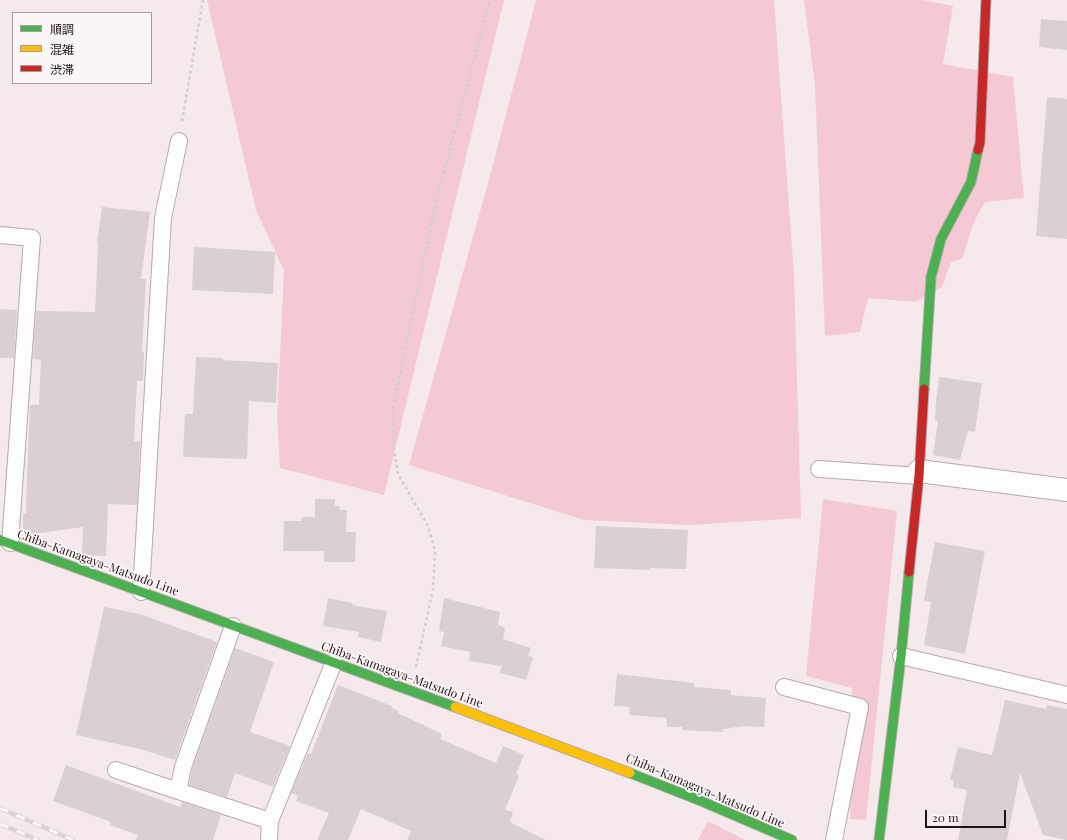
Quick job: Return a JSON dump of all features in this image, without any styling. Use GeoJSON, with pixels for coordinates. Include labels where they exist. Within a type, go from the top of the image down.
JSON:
{"type":"FeatureCollection","features":[{"type":"Feature","properties":{"kind":"street"},"geometry":{"type":"LineString","coordinates":[[879,840],[901,656],[919,473],[931,277],[941,239],[971,182],[980,143],[986,0]]}},
{"type":"Feature","properties":{"kind":"street"},"geometry":{"type":"LineString","coordinates":[[919,473],[1067,490]]}},
{"type":"Feature","properties":{"kind":"street","name":"Chiba-Kamagaya-Matsudo Line"},"geometry":{"type":"LineString","coordinates":[[5,542],[619,768],[792,840]]}},
{"type":"Feature","properties":{"kind":"lane"},"geometry":{"type":"LineString","coordinates":[[141,592],[163,218],[179,141]]}},
{"type":"Feature","properties":{"kind":"lane"},"geometry":{"type":"LineString","coordinates":[[0,235],[32,238],[5,542]]}},
{"type":"Feature","properties":{"kind":"lane"},"geometry":{"type":"LineString","coordinates":[[818,469],[919,473]]}},
{"type":"Feature","properties":{"kind":"lane"},"geometry":{"type":"LineString","coordinates":[[178,791],[183,767],[233,626]]}},
{"type":"Feature","properties":{"kind":"lane"},"geometry":{"type":"LineString","coordinates":[[901,656],[1067,695]]}},
{"type":"Feature","properties":{"kind":"lane"},"geometry":{"type":"LineString","coordinates":[[269,840],[270,821],[334,662]]}},
{"type":"Feature","properties":{"kind":"lane"},"geometry":{"type":"LineString","coordinates":[[784,687],[860,707],[834,840]]}},
{"type":"Feature","properties":{"kind":"lane"},"geometry":{"type":"LineString","coordinates":[[116,770],[270,821]]}},
{"type":"Feature","properties":{"kind":"path"},"geometry":{"type":"LineString","coordinates":[[179,141],[203,0]]}},
{"type":"Feature","properties":{"kind":"path"},"geometry":{"type":"LineString","coordinates":[[410,691],[433,589],[435,551],[428,526],[398,474],[393,444],[392,413],[436,201],[490,0]]}},
{"type":"Feature","properties":{"kind":"shaded area"},"geometry":{"type":"Polygon","coordinates":[[[207,0],[504,0],[384,495],[280,468],[277,417],[284,271],[256,210],[207,0]]]}},
{"type":"Feature","properties":{"kind":"shaded area"},"geometry":{"type":"Polygon","coordinates":[[[536,0],[774,0],[794,275],[801,518],[689,525],[584,520],[409,465],[488,183],[536,0]]]}},
{"type":"Feature","properties":{"kind":"shaded area"},"geometry":{"type":"Polygon","coordinates":[[[804,0],[923,0],[953,6],[943,64],[1013,77],[1024,198],[985,202],[974,222],[962,259],[951,262],[942,287],[916,302],[868,298],[860,332],[825,336],[815,86],[804,0]]]}},
{"type":"Feature","properties":{"kind":"shaded area"},"geometry":{"type":"Polygon","coordinates":[[[823,499],[897,511],[866,820],[850,819],[852,688],[806,676],[823,499]]]}},
{"type":"Feature","properties":{"kind":"shaded area"},"geometry":{"type":"Polygon","coordinates":[[[708,821],[745,840],[698,840],[708,821]]]}},
{"type":"Feature","properties":{"kind":"building"},"geometry":{"type":"Polygon","coordinates":[[[1041,19],[1067,21],[1067,50],[1039,47],[1041,19]]]}},
{"type":"Feature","properties":{"kind":"building"},"geometry":{"type":"Polygon","coordinates":[[[1047,97],[1067,99],[1067,239],[1036,236],[1047,97]]]}},
{"type":"Feature","properties":{"kind":"building"},"geometry":{"type":"Polygon","coordinates":[[[102,207],[150,212],[141,279],[146,279],[142,352],[144,352],[143,381],[137,381],[134,441],[140,441],[137,505],[108,504],[106,556],[82,555],[83,527],[26,535],[23,531],[23,513],[26,513],[30,405],[39,405],[41,360],[33,359],[36,311],[95,312],[97,243],[102,207]]]}},
{"type":"Feature","properties":{"kind":"building"},"geometry":{"type":"Polygon","coordinates":[[[194,247],[275,252],[273,294],[192,290],[194,247]]]}},
{"type":"Feature","properties":{"kind":"building"},"geometry":{"type":"Polygon","coordinates":[[[0,309],[17,310],[14,358],[0,358],[0,309]]]}},
{"type":"Feature","properties":{"kind":"building"},"geometry":{"type":"Polygon","coordinates":[[[196,357],[278,363],[276,403],[249,401],[247,459],[183,457],[185,414],[193,414],[196,357]]]}},
{"type":"Feature","properties":{"kind":"building"},"geometry":{"type":"Polygon","coordinates":[[[939,377],[982,383],[975,432],[968,431],[960,460],[933,455],[938,421],[935,421],[939,377]]]}},
{"type":"Feature","properties":{"kind":"building"},"geometry":{"type":"Polygon","coordinates":[[[315,499],[335,499],[335,506],[339,506],[340,510],[347,510],[346,532],[356,532],[355,562],[324,562],[324,551],[283,551],[284,521],[302,521],[302,517],[315,517],[315,499]]]}},
{"type":"Feature","properties":{"kind":"building"},"geometry":{"type":"Polygon","coordinates":[[[596,526],[688,530],[686,569],[650,568],[650,570],[594,568],[596,526]]]}},
{"type":"Feature","properties":{"kind":"building"},"geometry":{"type":"Polygon","coordinates":[[[935,542],[985,551],[965,654],[924,645],[931,602],[924,600],[935,542]]]}},
{"type":"Feature","properties":{"kind":"building"},"geometry":{"type":"Polygon","coordinates":[[[328,598],[353,603],[352,605],[387,611],[381,642],[358,637],[359,632],[323,626],[328,598]]]}},
{"type":"Feature","properties":{"kind":"building"},"geometry":{"type":"Polygon","coordinates":[[[444,598],[500,612],[498,625],[505,628],[503,639],[531,648],[528,656],[533,657],[526,680],[500,673],[502,666],[469,661],[470,652],[441,646],[444,632],[439,631],[444,598]]]}},
{"type":"Feature","properties":{"kind":"building"},"geometry":{"type":"Polygon","coordinates":[[[104,607],[140,614],[217,642],[175,760],[144,750],[76,735],[104,607]]]}},
{"type":"Feature","properties":{"kind":"building"},"geometry":{"type":"Polygon","coordinates":[[[235,648],[274,662],[250,732],[290,746],[273,787],[235,773],[227,797],[189,785],[193,766],[235,648]]]}},
{"type":"Feature","properties":{"kind":"building"},"geometry":{"type":"Polygon","coordinates":[[[617,674],[694,683],[694,687],[731,690],[731,695],[766,698],[764,727],[745,726],[723,729],[723,732],[682,730],[682,727],[667,727],[666,718],[629,715],[630,707],[614,706],[617,674]]]}},
{"type":"Feature","properties":{"kind":"building"},"geometry":{"type":"Polygon","coordinates":[[[338,685],[392,706],[391,708],[399,711],[398,713],[442,734],[440,739],[496,763],[503,746],[524,755],[516,774],[519,776],[505,810],[513,812],[510,822],[546,840],[407,840],[411,831],[361,809],[348,840],[317,840],[329,813],[296,801],[298,796],[291,793],[308,753],[311,754],[338,685]]]}},
{"type":"Feature","properties":{"kind":"building"},"geometry":{"type":"Polygon","coordinates":[[[1005,700],[1046,709],[1047,705],[1067,709],[1067,840],[1043,835],[1020,773],[1007,840],[958,840],[967,790],[953,787],[954,781],[950,780],[958,747],[992,755],[1005,700]]]}},
{"type":"Feature","properties":{"kind":"building"},"geometry":{"type":"Polygon","coordinates":[[[66,765],[180,807],[182,802],[221,815],[213,840],[136,840],[138,835],[110,825],[111,822],[53,801],[66,765]]]}},
{"type":"Feature","properties":{"kind":"railway"},"geometry":{"type":"LineString","coordinates":[[0,808],[73,840]]}},
{"type":"Feature","properties":{"kind":"railway"},"geometry":{"type":"LineString","coordinates":[[0,824],[38,840]]}},
{"type":"Feature","properties":{"kind":"traffic: fast"},"geometry":{"type":"LineString","coordinates":[[924,389],[931,277],[941,239],[971,182],[978,150]]}},
{"type":"Feature","properties":{"kind":"traffic: fast"},"geometry":{"type":"LineString","coordinates":[[0,540],[455,707]]}},
{"type":"Feature","properties":{"kind":"traffic: fast"},"geometry":{"type":"LineString","coordinates":[[879,840],[901,656],[909,572]]}},
{"type":"Feature","properties":{"kind":"traffic: fast"},"geometry":{"type":"LineString","coordinates":[[630,773],[701,801],[792,840]]}},
{"type":"Feature","properties":{"kind":"traffic: slow"},"geometry":{"type":"LineString","coordinates":[[455,707],[630,773]]}},
{"type":"Feature","properties":{"kind":"traffic: jam"},"geometry":{"type":"LineString","coordinates":[[978,150],[980,143],[986,0]]}},
{"type":"Feature","properties":{"kind":"traffic: jam"},"geometry":{"type":"LineString","coordinates":[[909,572],[919,476],[924,389]]}}]}
